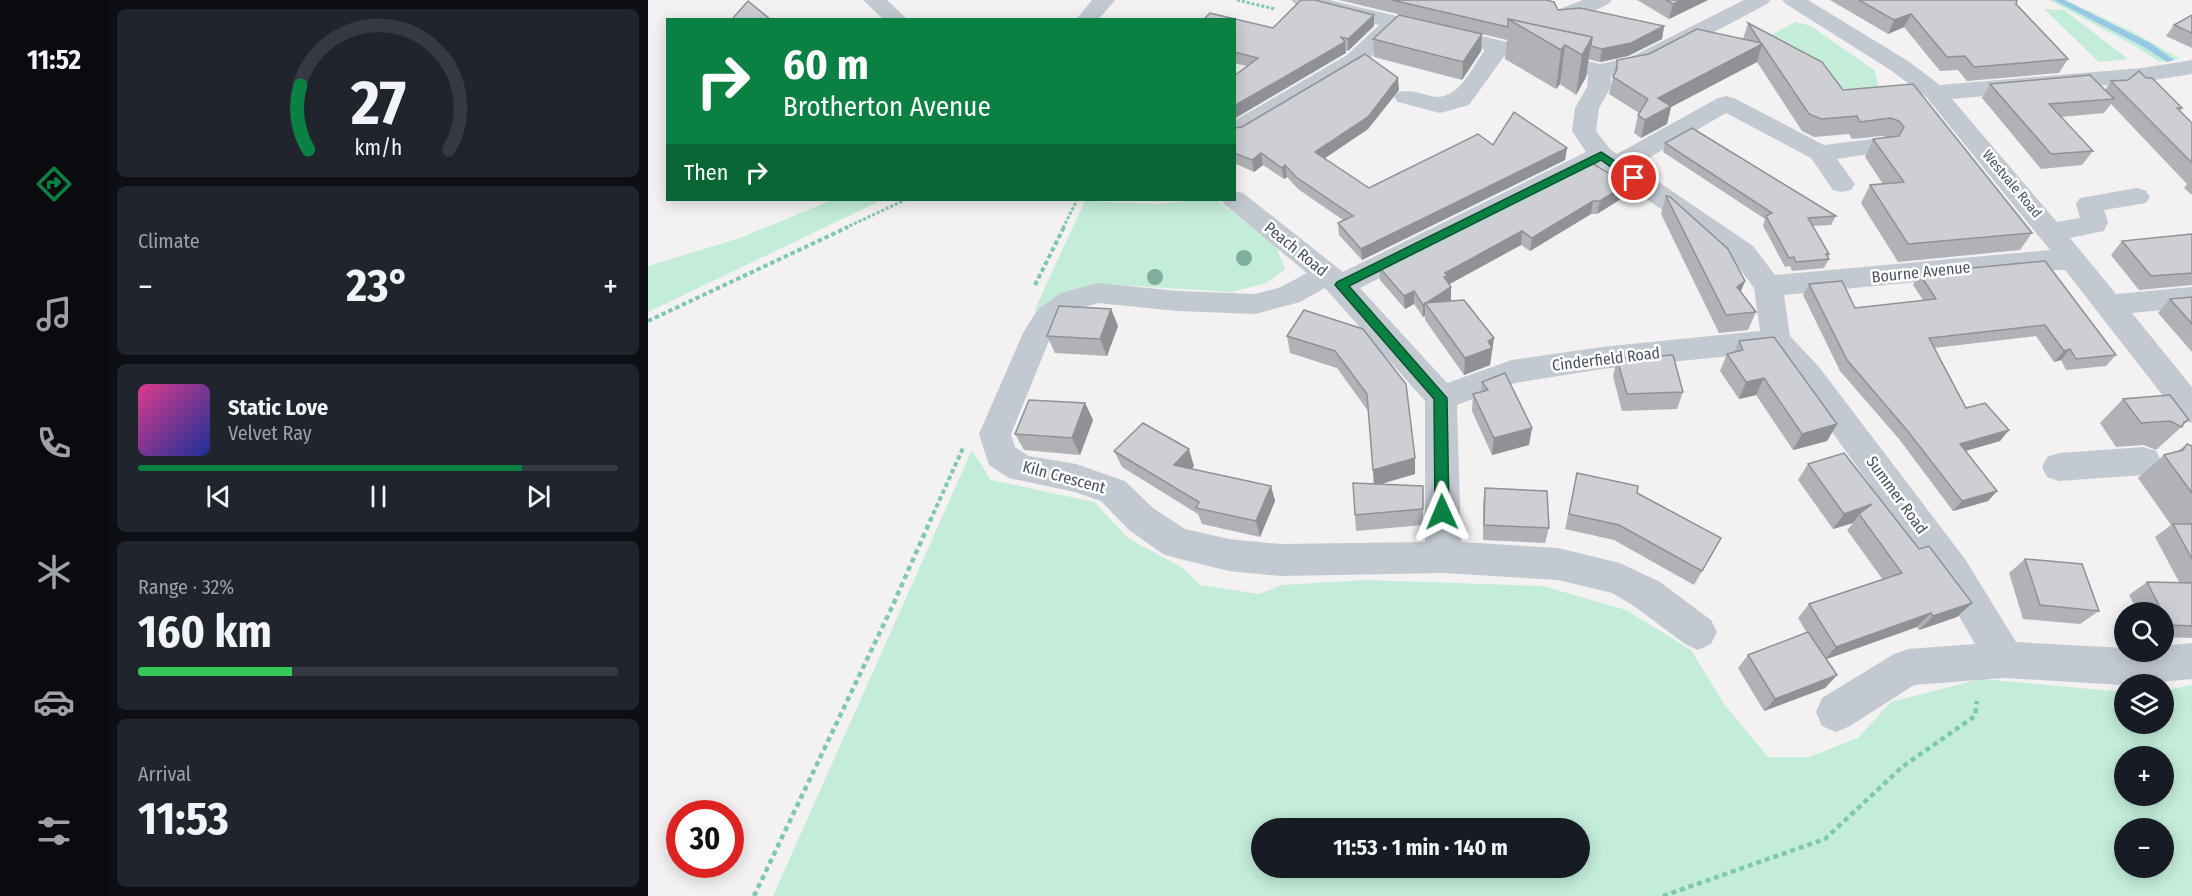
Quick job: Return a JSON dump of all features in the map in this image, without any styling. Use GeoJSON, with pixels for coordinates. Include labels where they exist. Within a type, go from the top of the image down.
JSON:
{"type":"FeatureCollection","features":[{"type":"Feature","properties":{"kind":"street"},"geometry":{"type":"LineString","coordinates":[[874,0],[896,18]]}},
{"type":"Feature","properties":{"kind":"street"},"geometry":{"type":"LineString","coordinates":[[1088,18],[1104,0]]}},
{"type":"Feature","properties":{"kind":"street"},"geometry":{"type":"LineString","coordinates":[[1302,0],[1369,7],[1395,21],[1600,71],[1636,64],[1720,10],[1760,0]]}},
{"type":"Feature","properties":{"kind":"street"},"geometry":{"type":"LineString","coordinates":[[1565,15],[1601,0]]}},
{"type":"Feature","properties":{"kind":"street","name":"Westvale Road"},"geometry":{"type":"LineString","coordinates":[[1793,0],[1892,61],[1935,93],[2051,232],[2192,410]]}},
{"type":"Feature","properties":{"kind":"street"},"geometry":{"type":"LineString","coordinates":[[1236,131],[1355,60],[1395,21]]}},
{"type":"Feature","properties":{"kind":"street"},"geometry":{"type":"LineString","coordinates":[[1406,97],[1440,106],[1461,100],[1499,47]]}},
{"type":"Feature","properties":{"kind":"street"},"geometry":{"type":"LineString","coordinates":[[1935,93],[2073,71],[2142,75],[2192,68]]}},
{"type":"Feature","properties":{"kind":"street"},"geometry":{"type":"LineString","coordinates":[[1600,71],[1599,87],[1587,108],[1584,131],[1609,161],[1743,253],[1768,286],[1776,340]]}},
{"type":"Feature","properties":{"kind":"street"},"geometry":{"type":"LineString","coordinates":[[2142,75],[2160,93]]}},
{"type":"Feature","properties":{"kind":"street","name":"Kiln Crescent"},"geometry":{"type":"LineString","coordinates":[[1698,632],[1647,594],[1620,579],[1558,564],[1443,557],[1281,560],[1229,555],[1176,543],[1141,519],[1113,491],[1076,478],[1021,468],[1001,455],[995,434],[1034,341],[1048,317],[1071,300],[1098,293],[1176,301],[1255,304],[1290,295],[1334,280],[1609,161],[1726,103],[1752,87]]}},
{"type":"Feature","properties":{"kind":"street"},"geometry":{"type":"LineString","coordinates":[[1726,103],[1820,153],[1842,184]]}},
{"type":"Feature","properties":{"kind":"street"},"geometry":{"type":"LineString","coordinates":[[1820,153],[1881,146]]}},
{"type":"Feature","properties":{"kind":"street"},"geometry":{"type":"LineString","coordinates":[[2051,232],[2094,225],[2095,221],[2089,210],[2089,204],[2137,197]]}},
{"type":"Feature","properties":{"kind":"street","name":"Peach Road"},"geometry":{"type":"LineString","coordinates":[[1236,201],[1334,280],[1441,398]]}},
{"type":"Feature","properties":{"kind":"street","name":"Bourne Avenue"},"geometry":{"type":"LineString","coordinates":[[1768,286],[2037,260],[2073,260]]}},
{"type":"Feature","properties":{"kind":"street"},"geometry":{"type":"LineString","coordinates":[[2109,305],[2192,297]]}},
{"type":"Feature","properties":{"kind":"street","name":"Cinderfield Road"},"geometry":{"type":"LineString","coordinates":[[1441,398],[1512,372],[1602,358],[1776,340]]}},
{"type":"Feature","properties":{"kind":"street","name":"Summer Road"},"geometry":{"type":"LineString","coordinates":[[1776,340],[1808,375],[1952,570],[1990,661]]}},
{"type":"Feature","properties":{"kind":"street"},"geometry":{"type":"LineString","coordinates":[[1441,398],[1443,557]]}},
{"type":"Feature","properties":{"kind":"street"},"geometry":{"type":"LineString","coordinates":[[2059,467],[2144,461]]}},
{"type":"Feature","properties":{"kind":"street"},"geometry":{"type":"LineString","coordinates":[[1836,712],[1908,667],[1990,661],[2160,666],[2192,661]]}},
{"type":"Feature","properties":{"kind":"path"},"geometry":{"type":"LineString","coordinates":[[648,321],[903,201]]}},
{"type":"Feature","properties":{"kind":"path"},"geometry":{"type":"LineString","coordinates":[[1030,296],[1077,201]]}},
{"type":"Feature","properties":{"kind":"path"},"geometry":{"type":"LineString","coordinates":[[754,896],[892,607],[963,446]]}},
{"type":"Feature","properties":{"kind":"path"},"geometry":{"type":"LineString","coordinates":[[1663,896],[1825,839],[1902,767],[1975,716],[1980,679],[1990,661]]}},
{"type":"Feature","properties":{"kind":"green space"},"geometry":{"type":"Polygon","coordinates":[[[2049,0],[2066,0],[2133,32],[2180,59],[2160,62],[2049,0]]]}},
{"type":"Feature","properties":{"kind":"green space"},"geometry":{"type":"Polygon","coordinates":[[[2044,9],[2064,10],[2128,59],[2099,62],[2044,9]]]}},
{"type":"Feature","properties":{"kind":"green space"},"geometry":{"type":"Polygon","coordinates":[[[1796,22],[1811,26],[1875,71],[1879,89],[1848,93],[1832,76],[1769,36],[1796,22]]]}},
{"type":"Feature","properties":{"kind":"green space"},"geometry":{"type":"Polygon","coordinates":[[[830,201],[880,201],[648,312],[648,266],[740,238],[830,201]]]}},
{"type":"Feature","properties":{"kind":"green space"},"geometry":{"type":"Polygon","coordinates":[[[1085,201],[1158,204],[1218,201],[1276,246],[1285,269],[1266,283],[1231,292],[1103,284],[1066,293],[1034,311],[1085,201]]]}},
{"type":"Feature","properties":{"kind":"green space"},"geometry":{"type":"Polygon","coordinates":[[[972,450],[991,480],[1094,502],[1129,539],[1183,568],[1200,585],[1259,594],[1282,585],[1366,580],[1543,586],[1626,610],[1691,650],[1724,704],[1768,757],[1809,757],[1858,738],[1891,702],[1981,679],[2114,691],[2114,734],[2174,734],[2174,689],[2192,685],[2192,896],[773,896],[972,450]]]}},
{"type":"Feature","properties":{"kind":"building"},"geometry":{"type":"Polygon","coordinates":[[[1301,0],[1315,0],[1374,15],[1348,39],[1341,37],[1345,42],[1236,105],[1236,74],[1258,58],[1236,52],[1236,19],[1273,28],[1301,0]]]}},
{"type":"Feature","properties":{"kind":"building"},"geometry":{"type":"Polygon","coordinates":[[[1392,0],[1546,0],[1554,2],[1558,10],[1580,8],[1664,26],[1631,43],[1602,49],[1591,46],[1592,37],[1508,19],[1508,27],[1392,0]]]}},
{"type":"Feature","properties":{"kind":"building"},"geometry":{"type":"Polygon","coordinates":[[[1666,0],[1681,0],[1673,4],[1666,0]]]}},
{"type":"Feature","properties":{"kind":"building"},"geometry":{"type":"Polygon","coordinates":[[[1859,0],[2017,0],[2016,4],[2068,59],[1974,67],[1965,56],[1947,57],[1911,14],[1894,20],[1859,0]]]}},
{"type":"Feature","properties":{"kind":"building"},"geometry":{"type":"Polygon","coordinates":[[[748,1],[769,18],[733,18],[748,1]]]}},
{"type":"Feature","properties":{"kind":"building"},"geometry":{"type":"Polygon","coordinates":[[[1210,13],[1231,18],[1205,18],[1210,13]]]}},
{"type":"Feature","properties":{"kind":"building"},"geometry":{"type":"Polygon","coordinates":[[[1399,15],[1482,34],[1463,62],[1373,39],[1399,15]]]}},
{"type":"Feature","properties":{"kind":"building"},"geometry":{"type":"Polygon","coordinates":[[[2192,15],[2192,33],[2174,25],[2192,15]]]}},
{"type":"Feature","properties":{"kind":"building"},"geometry":{"type":"Polygon","coordinates":[[[1508,19],[1592,37],[1582,55],[1565,45],[1561,50],[1508,19]]]}},
{"type":"Feature","properties":{"kind":"building"},"geometry":{"type":"Polygon","coordinates":[[[1748,23],[1822,62],[1843,90],[1913,84],[2032,233],[1908,244],[1870,185],[1904,182],[1873,139],[1899,136],[1904,127],[1899,121],[1890,118],[1860,122],[1857,116],[1821,119],[1809,114],[1762,44],[1658,98],[1671,106],[1645,120],[1638,115],[1648,99],[1613,77],[1617,69],[1617,60],[1649,54],[1697,29],[1761,43],[1748,23]]]}},
{"type":"Feature","properties":{"kind":"building"},"geometry":{"type":"Polygon","coordinates":[[[1365,54],[1398,78],[1368,117],[1315,152],[1369,188],[1478,134],[1493,145],[1514,112],[1567,148],[1361,249],[1338,223],[1353,216],[1296,177],[1285,165],[1282,168],[1261,153],[1252,160],[1236,154],[1236,128],[1242,127],[1365,54]]]}},
{"type":"Feature","properties":{"kind":"building"},"geometry":{"type":"Polygon","coordinates":[[[2139,71],[2146,78],[2152,78],[2182,108],[2177,108],[2192,123],[2192,163],[2111,81],[2128,80],[2139,71]]]}},
{"type":"Feature","properties":{"kind":"building"},"geometry":{"type":"Polygon","coordinates":[[[2090,75],[2114,99],[2049,104],[2093,151],[2051,154],[1990,84],[2090,75]]]}},
{"type":"Feature","properties":{"kind":"building"},"geometry":{"type":"Polygon","coordinates":[[[1692,128],[1836,216],[1808,218],[1829,254],[1826,254],[1829,259],[1796,262],[1794,257],[1789,258],[1766,216],[1772,213],[1665,143],[1692,128]]]}},
{"type":"Feature","properties":{"kind":"building"},"geometry":{"type":"Polygon","coordinates":[[[1590,162],[1627,184],[1600,201],[1593,201],[1532,238],[1522,231],[1445,273],[1448,276],[1444,277],[1451,287],[1423,305],[1414,291],[1404,296],[1379,267],[1590,162]]]}},
{"type":"Feature","properties":{"kind":"building"},"geometry":{"type":"Polygon","coordinates":[[[1666,196],[1670,197],[1728,249],[1745,281],[1737,287],[1756,312],[1726,315],[1666,196]]]}},
{"type":"Feature","properties":{"kind":"building"},"geometry":{"type":"Polygon","coordinates":[[[2192,234],[2192,273],[2151,276],[2122,241],[2192,234]]]}},
{"type":"Feature","properties":{"kind":"building"},"geometry":{"type":"Polygon","coordinates":[[[2045,261],[2116,355],[2076,359],[2070,349],[2064,351],[2045,325],[1929,338],[1966,408],[1985,403],[2009,430],[1960,444],[1997,491],[1962,501],[1906,429],[1847,360],[1809,284],[1842,281],[1855,308],[1936,299],[1919,273],[2045,261]]]}},
{"type":"Feature","properties":{"kind":"building"},"geometry":{"type":"Polygon","coordinates":[[[2192,297],[2192,324],[2170,299],[2192,297]]]}},
{"type":"Feature","properties":{"kind":"building"},"geometry":{"type":"Polygon","coordinates":[[[1464,300],[1494,338],[1488,341],[1492,348],[1465,358],[1425,303],[1464,300]]]}},
{"type":"Feature","properties":{"kind":"building"},"geometry":{"type":"Polygon","coordinates":[[[1059,306],[1111,309],[1100,339],[1047,336],[1059,306]]]}},
{"type":"Feature","properties":{"kind":"building"},"geometry":{"type":"Polygon","coordinates":[[[1304,310],[1363,329],[1406,384],[1415,458],[1373,470],[1367,394],[1335,351],[1287,336],[1304,310]]]}},
{"type":"Feature","properties":{"kind":"building"},"geometry":{"type":"Polygon","coordinates":[[[1774,337],[1837,424],[1802,434],[1764,378],[1746,382],[1727,354],[1743,350],[1739,341],[1774,337]]]}},
{"type":"Feature","properties":{"kind":"building"},"geometry":{"type":"Polygon","coordinates":[[[1673,355],[1683,392],[1627,394],[1617,359],[1673,355]]]}},
{"type":"Feature","properties":{"kind":"building"},"geometry":{"type":"Polygon","coordinates":[[[1505,373],[1532,428],[1494,438],[1473,394],[1488,390],[1482,382],[1505,373]]]}},
{"type":"Feature","properties":{"kind":"building"},"geometry":{"type":"Polygon","coordinates":[[[2170,395],[2189,420],[2184,422],[2182,427],[2170,421],[2141,423],[2123,399],[2170,395]]]}},
{"type":"Feature","properties":{"kind":"building"},"geometry":{"type":"Polygon","coordinates":[[[1029,400],[1085,403],[1072,438],[1015,434],[1029,400]]]}},
{"type":"Feature","properties":{"kind":"building"},"geometry":{"type":"Polygon","coordinates":[[[1143,423],[1189,449],[1174,465],[1271,486],[1256,521],[1196,508],[1199,502],[1114,451],[1143,423]]]}},
{"type":"Feature","properties":{"kind":"building"},"geometry":{"type":"Polygon","coordinates":[[[2187,444],[2192,446],[2192,493],[2164,455],[2183,450],[2187,444]]]}},
{"type":"Feature","properties":{"kind":"building"},"geometry":{"type":"Polygon","coordinates":[[[1844,453],[1919,549],[1929,546],[1972,603],[1933,616],[1931,613],[1836,647],[1809,604],[1902,573],[1859,514],[1872,504],[1844,514],[1808,464],[1844,453]]]}},
{"type":"Feature","properties":{"kind":"building"},"geometry":{"type":"Polygon","coordinates":[[[1577,473],[1638,486],[1637,493],[1721,538],[1702,571],[1619,525],[1569,514],[1577,473]]]}},
{"type":"Feature","properties":{"kind":"building"},"geometry":{"type":"Polygon","coordinates":[[[1353,483],[1423,486],[1423,509],[1355,515],[1353,483]]]}},
{"type":"Feature","properties":{"kind":"building"},"geometry":{"type":"Polygon","coordinates":[[[1485,488],[1547,491],[1549,528],[1484,525],[1485,488]]]}},
{"type":"Feature","properties":{"kind":"building"},"geometry":{"type":"Polygon","coordinates":[[[2173,524],[2192,524],[2192,559],[2173,524]]]}},
{"type":"Feature","properties":{"kind":"building"},"geometry":{"type":"Polygon","coordinates":[[[2025,559],[2082,564],[2099,611],[2040,605],[2025,559]]]}},
{"type":"Feature","properties":{"kind":"building"},"geometry":{"type":"Polygon","coordinates":[[[2147,582],[2192,583],[2192,626],[2174,625],[2174,602],[2157,602],[2147,582]]]}},
{"type":"Feature","properties":{"kind":"building"},"geometry":{"type":"Polygon","coordinates":[[[1808,632],[1837,675],[1775,699],[1748,655],[1808,632]]]}},
{"type":"Feature","properties":{"kind":"waterway"},"geometry":{"type":"LineString","coordinates":[[2058,0],[2147,45],[2170,60]]}},
{"type":"Feature","properties":{"kind":"route"},"geometry":{"type":"LineString","coordinates":[[1442,512],[1441,398],[1341,285],[1601,156],[1634,178]]}}]}
